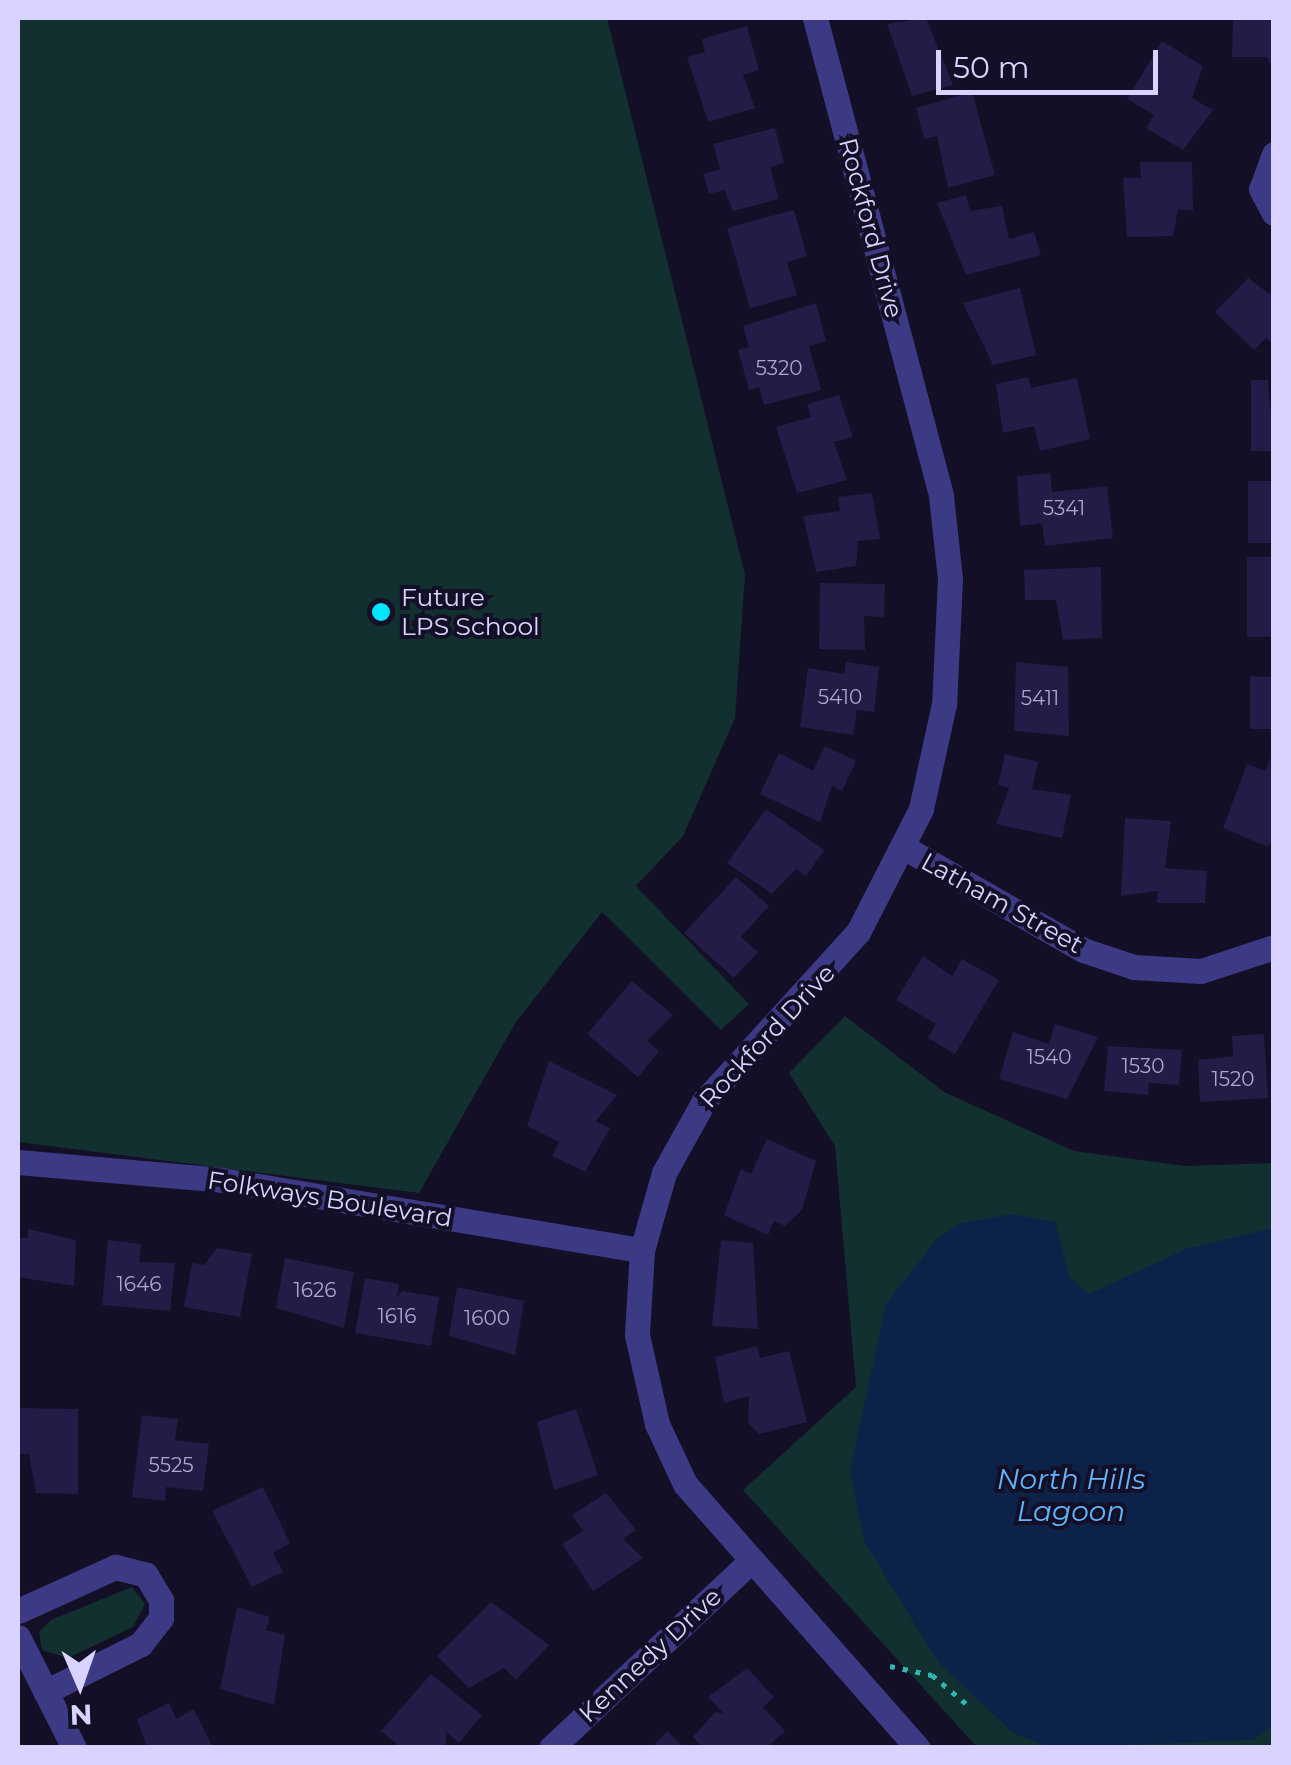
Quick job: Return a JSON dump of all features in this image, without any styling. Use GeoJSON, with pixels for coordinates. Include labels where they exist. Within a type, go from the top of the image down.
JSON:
{"type":"FeatureCollection","features":[{"type":"Feature","properties":{"kind":"street","name":"Rockford Drive"},"geometry":{"type":"LineString","coordinates":[[815,18],[948,535],[944,704],[905,848],[836,962],[689,1124],[642,1250],[637,1336],[657,1424],[685,1484],[749,1563],[918,1748]]}},
{"type":"Feature","properties":{"kind":"street"},"geometry":{"type":"LineString","coordinates":[[1274,154],[1261,189],[1274,212]]}},
{"type":"Feature","properties":{"kind":"street","name":"Latham Street"},"geometry":{"type":"LineString","coordinates":[[905,848],[1083,950],[1134,967],[1201,971],[1274,947]]}},
{"type":"Feature","properties":{"kind":"street","name":"Folkways Boulevard"},"geometry":{"type":"LineString","coordinates":[[18,1162],[222,1180],[642,1250]]}},
{"type":"Feature","properties":{"kind":"street","name":"Kennedy Drive"},"geometry":{"type":"LineString","coordinates":[[551,1748],[749,1563]]}},
{"type":"Feature","properties":{"kind":"street"},"geometry":{"type":"LineString","coordinates":[[18,1611],[115,1567],[146,1575],[161,1600],[161,1618],[141,1644],[45,1692]]}},
{"type":"Feature","properties":{"kind":"street"},"geometry":{"type":"LineString","coordinates":[[18,1638],[74,1748]]}},
{"type":"Feature","properties":{"kind":"path"},"geometry":{"type":"LineString","coordinates":[[890,1666],[932,1675],[970,1707]]}},
{"type":"Feature","properties":{"kind":"green space","name":"Future LPS School"},"geometry":{"type":"Polygon","coordinates":[[[18,18],[607,18],[745,575],[735,718],[683,836],[636,886],[749,1004],[721,1030],[602,912],[516,1022],[419,1193],[18,1142],[18,18]]]}},
{"type":"Feature","properties":{"kind":"green space","name":"North Hills Lagoon"},"geometry":{"type":"Polygon","coordinates":[[[845,1016],[944,1092],[1074,1151],[1185,1166],[1273,1163],[1273,1747],[977,1747],[743,1490],[856,1387],[835,1146],[789,1073],[845,1016]]]}},
{"type":"Feature","properties":{"kind":"green space"},"geometry":{"type":"Polygon","coordinates":[[[132,1587],[145,1604],[133,1627],[68,1658],[42,1650],[39,1632],[51,1620],[132,1587]]]}},
{"type":"Feature","properties":{"kind":"water","name":"North Hills Lagoon"},"geometry":{"type":"Polygon","coordinates":[[[1012,1214],[1055,1222],[1070,1278],[1089,1294],[1186,1249],[1273,1228],[1274,1725],[1253,1740],[1051,1748],[1013,1733],[938,1662],[864,1541],[850,1471],[886,1304],[936,1240],[961,1223],[1012,1214]]]}},
{"type":"Feature","properties":{"kind":"building"},"geometry":{"type":"Polygon","coordinates":[[[926,18],[953,85],[912,96],[887,24],[926,18]]]}},
{"type":"Feature","properties":{"kind":"building"},"geometry":{"type":"Polygon","coordinates":[[[1233,18],[1274,18],[1274,72],[1267,57],[1232,57],[1233,18]]]}},
{"type":"Feature","properties":{"kind":"building"},"geometry":{"type":"Polygon","coordinates":[[[747,26],[759,70],[743,75],[755,108],[708,122],[687,57],[705,52],[702,39],[747,26]]]}},
{"type":"Feature","properties":{"kind":"building"},"geometry":{"type":"Polygon","coordinates":[[[1162,41],[1203,66],[1192,98],[1213,110],[1183,150],[1146,128],[1154,115],[1127,99],[1162,41]]]}},
{"type":"Feature","properties":{"kind":"building"},"geometry":{"type":"Polygon","coordinates":[[[972,92],[995,175],[948,188],[937,136],[924,139],[916,108],[972,92]]]}},
{"type":"Feature","properties":{"kind":"building"},"geometry":{"type":"Polygon","coordinates":[[[775,128],[784,163],[770,167],[779,199],[733,211],[724,190],[709,194],[703,174],[720,169],[713,144],[775,128]]]}},
{"type":"Feature","properties":{"kind":"building"},"geometry":{"type":"Polygon","coordinates":[[[1140,162],[1192,162],[1193,210],[1178,210],[1173,236],[1127,237],[1123,178],[1141,178],[1140,162]]]}},
{"type":"Feature","properties":{"kind":"building"},"geometry":{"type":"Polygon","coordinates":[[[966,195],[970,211],[1002,206],[1009,239],[1034,232],[1041,255],[966,275],[937,203],[966,195]]]}},
{"type":"Feature","properties":{"kind":"building"},"geometry":{"type":"Polygon","coordinates":[[[794,210],[807,256],[787,262],[797,295],[750,308],[727,228],[794,210]]]}},
{"type":"Feature","properties":{"kind":"building"},"geometry":{"type":"Polygon","coordinates":[[[1248,278],[1274,297],[1274,345],[1266,338],[1254,350],[1215,312],[1248,278]]]}},
{"type":"Feature","properties":{"kind":"building"},"geometry":{"type":"Polygon","coordinates":[[[1020,288],[1036,355],[993,365],[963,303],[1020,288]]]}},
{"type":"Feature","properties":{"kind":"building"},"geometry":{"type":"Polygon","coordinates":[[[816,303],[826,341],[809,346],[821,390],[764,405],[759,387],[749,390],[738,350],[749,347],[743,326],[816,303]]]}},
{"type":"Feature","properties":{"kind":"building"},"geometry":{"type":"Polygon","coordinates":[[[1267,369],[1274,451],[1251,451],[1251,380],[1267,380],[1267,369]]]}},
{"type":"Feature","properties":{"kind":"building"},"geometry":{"type":"Polygon","coordinates":[[[1028,377],[1031,388],[1077,378],[1090,439],[1040,451],[1034,426],[1003,433],[996,384],[1028,377]]]}},
{"type":"Feature","properties":{"kind":"building"},"geometry":{"type":"Polygon","coordinates":[[[839,395],[853,437],[834,442],[847,480],[797,493],[776,427],[811,417],[807,404],[839,395]]]}},
{"type":"Feature","properties":{"kind":"building"},"geometry":{"type":"Polygon","coordinates":[[[1050,473],[1052,492],[1107,486],[1113,538],[1045,546],[1042,523],[1020,526],[1017,476],[1050,473]]]}},
{"type":"Feature","properties":{"kind":"building"},"geometry":{"type":"Polygon","coordinates":[[[1248,481],[1274,481],[1274,543],[1248,543],[1248,481]]]}},
{"type":"Feature","properties":{"kind":"building"},"geometry":{"type":"Polygon","coordinates":[[[872,493],[880,539],[858,541],[856,566],[816,572],[803,516],[840,511],[838,497],[872,493]]]}},
{"type":"Feature","properties":{"kind":"building"},"geometry":{"type":"Polygon","coordinates":[[[1247,557],[1274,557],[1274,637],[1247,637],[1247,557]]]}},
{"type":"Feature","properties":{"kind":"building"},"geometry":{"type":"Polygon","coordinates":[[[1101,567],[1102,638],[1063,640],[1056,600],[1025,600],[1024,570],[1101,567]]]}},
{"type":"Feature","properties":{"kind":"building"},"geometry":{"type":"Polygon","coordinates":[[[820,583],[885,584],[884,617],[864,616],[865,650],[819,649],[820,583]]]}},
{"type":"Feature","properties":{"kind":"building"},"geometry":{"type":"Polygon","coordinates":[[[846,662],[879,667],[874,712],[857,710],[853,735],[800,727],[808,668],[844,674],[846,662]]]}},
{"type":"Feature","properties":{"kind":"building"},"geometry":{"type":"Polygon","coordinates":[[[1016,662],[1068,667],[1069,736],[1014,731],[1016,662]]]}},
{"type":"Feature","properties":{"kind":"building"},"geometry":{"type":"Polygon","coordinates":[[[1250,676],[1274,677],[1274,729],[1250,729],[1250,676]]]}},
{"type":"Feature","properties":{"kind":"building"},"geometry":{"type":"Polygon","coordinates":[[[825,746],[856,761],[842,791],[832,786],[820,822],[760,794],[779,753],[813,771],[825,746]]]}},
{"type":"Feature","properties":{"kind":"building"},"geometry":{"type":"Polygon","coordinates":[[[1005,754],[1038,762],[1032,789],[1071,795],[1062,838],[996,824],[1009,788],[998,785],[1005,754]]]}},
{"type":"Feature","properties":{"kind":"building"},"geometry":{"type":"Polygon","coordinates":[[[1270,758],[1274,837],[1268,847],[1223,828],[1247,764],[1265,771],[1270,758]]]}},
{"type":"Feature","properties":{"kind":"building"},"geometry":{"type":"Polygon","coordinates":[[[766,809],[824,850],[806,876],[796,869],[772,894],[727,863],[766,809]]]}},
{"type":"Feature","properties":{"kind":"building"},"geometry":{"type":"Polygon","coordinates":[[[1125,818],[1171,821],[1165,868],[1207,871],[1205,903],[1157,903],[1158,891],[1121,896],[1125,818]]]}},
{"type":"Feature","properties":{"kind":"building"},"geometry":{"type":"Polygon","coordinates":[[[736,877],[769,906],[741,937],[758,952],[734,978],[684,933],[736,877]]]}},
{"type":"Feature","properties":{"kind":"building"},"geometry":{"type":"Polygon","coordinates":[[[923,956],[952,976],[962,959],[999,980],[955,1054],[928,1038],[936,1024],[896,1000],[923,956]]]}},
{"type":"Feature","properties":{"kind":"building"},"geometry":{"type":"Polygon","coordinates":[[[632,981],[673,1015],[647,1041],[659,1051],[638,1077],[587,1034],[632,981]]]}},
{"type":"Feature","properties":{"kind":"building"},"geometry":{"type":"Polygon","coordinates":[[[1055,1024],[1098,1037],[1067,1099],[999,1079],[1013,1032],[1049,1044],[1055,1024]]]}},
{"type":"Feature","properties":{"kind":"building"},"geometry":{"type":"Polygon","coordinates":[[[1264,1034],[1268,1098],[1200,1102],[1198,1060],[1233,1056],[1232,1036],[1264,1034]]]}},
{"type":"Feature","properties":{"kind":"building"},"geometry":{"type":"Polygon","coordinates":[[[1108,1046],[1182,1050],[1179,1085],[1149,1083],[1148,1095],[1104,1091],[1108,1046]]]}},
{"type":"Feature","properties":{"kind":"building"},"geometry":{"type":"Polygon","coordinates":[[[549,1061],[617,1095],[596,1121],[610,1128],[585,1172],[552,1156],[559,1142],[527,1126],[549,1061]]]}},
{"type":"Feature","properties":{"kind":"building"},"geometry":{"type":"Polygon","coordinates":[[[767,1139],[816,1161],[802,1210],[785,1226],[774,1221],[768,1235],[724,1215],[741,1169],[751,1174],[767,1139]]]}},
{"type":"Feature","properties":{"kind":"building"},"geometry":{"type":"Polygon","coordinates":[[[28,1229],[76,1240],[74,1286],[18,1277],[18,1238],[28,1238],[28,1229]]]}},
{"type":"Feature","properties":{"kind":"building"},"geometry":{"type":"Polygon","coordinates":[[[108,1240],[141,1244],[139,1262],[175,1263],[170,1311],[102,1305],[108,1240]]]}},
{"type":"Feature","properties":{"kind":"building"},"geometry":{"type":"Polygon","coordinates":[[[721,1240],[753,1243],[758,1329],[712,1326],[721,1240]]]}},
{"type":"Feature","properties":{"kind":"building"},"geometry":{"type":"Polygon","coordinates":[[[217,1248],[252,1254],[240,1317],[184,1307],[192,1263],[204,1265],[217,1248]]]}},
{"type":"Feature","properties":{"kind":"building"},"geometry":{"type":"Polygon","coordinates":[[[285,1258],[354,1272],[344,1328],[276,1308],[285,1258]]]}},
{"type":"Feature","properties":{"kind":"building"},"geometry":{"type":"Polygon","coordinates":[[[365,1278],[399,1284],[397,1298],[402,1291],[439,1297],[431,1346],[355,1333],[365,1278]]]}},
{"type":"Feature","properties":{"kind":"building"},"geometry":{"type":"Polygon","coordinates":[[[457,1287],[524,1301],[515,1355],[449,1336],[457,1287]]]}},
{"type":"Feature","properties":{"kind":"building"},"geometry":{"type":"Polygon","coordinates":[[[757,1346],[760,1358],[789,1351],[807,1422],[759,1434],[748,1423],[749,1396],[724,1403],[715,1357],[757,1346]]]}},
{"type":"Feature","properties":{"kind":"building"},"geometry":{"type":"Polygon","coordinates":[[[18,1408],[78,1409],[78,1494],[36,1493],[29,1454],[18,1454],[18,1408]]]}},
{"type":"Feature","properties":{"kind":"building"},"geometry":{"type":"Polygon","coordinates":[[[576,1409],[598,1475],[554,1490],[537,1422],[576,1409]]]}},
{"type":"Feature","properties":{"kind":"building"},"geometry":{"type":"Polygon","coordinates":[[[142,1415],[178,1419],[175,1440],[209,1444],[203,1491],[166,1487],[165,1501],[132,1497],[142,1415]]]}},
{"type":"Feature","properties":{"kind":"building"},"geometry":{"type":"Polygon","coordinates":[[[263,1487],[290,1543],[273,1553],[283,1572],[252,1587],[212,1511],[263,1487]]]}},
{"type":"Feature","properties":{"kind":"building"},"geometry":{"type":"Polygon","coordinates":[[[606,1493],[636,1530],[623,1539],[643,1558],[593,1591],[562,1544],[583,1531],[572,1515],[606,1493]]]}},
{"type":"Feature","properties":{"kind":"building"},"geometry":{"type":"Polygon","coordinates":[[[491,1602],[549,1645],[516,1680],[504,1668],[469,1688],[437,1656],[491,1602]]]}},
{"type":"Feature","properties":{"kind":"building"},"geometry":{"type":"Polygon","coordinates":[[[237,1607],[270,1617],[266,1630],[285,1635],[274,1705],[220,1689],[237,1607]]]}},
{"type":"Feature","properties":{"kind":"building"},"geometry":{"type":"Polygon","coordinates":[[[747,1668],[774,1697],[763,1707],[785,1731],[766,1748],[703,1748],[693,1737],[715,1712],[724,1714],[708,1697],[747,1668]]]}},
{"type":"Feature","properties":{"kind":"building"},"geometry":{"type":"Polygon","coordinates":[[[431,1674],[482,1715],[459,1743],[446,1732],[446,1748],[402,1748],[381,1731],[431,1674]]]}},
{"type":"Feature","properties":{"kind":"building"},"geometry":{"type":"Polygon","coordinates":[[[169,1703],[176,1719],[194,1709],[213,1748],[147,1748],[137,1719],[169,1703]]]}},
{"type":"Feature","properties":{"kind":"building"},"geometry":{"type":"Polygon","coordinates":[[[667,1731],[685,1748],[651,1748],[667,1731]]]}},
{"type":"Feature","properties":{"kind":"place","name":"Future LPS School"},"geometry":{"type":"Point","coordinates":[381,612]}}]}
